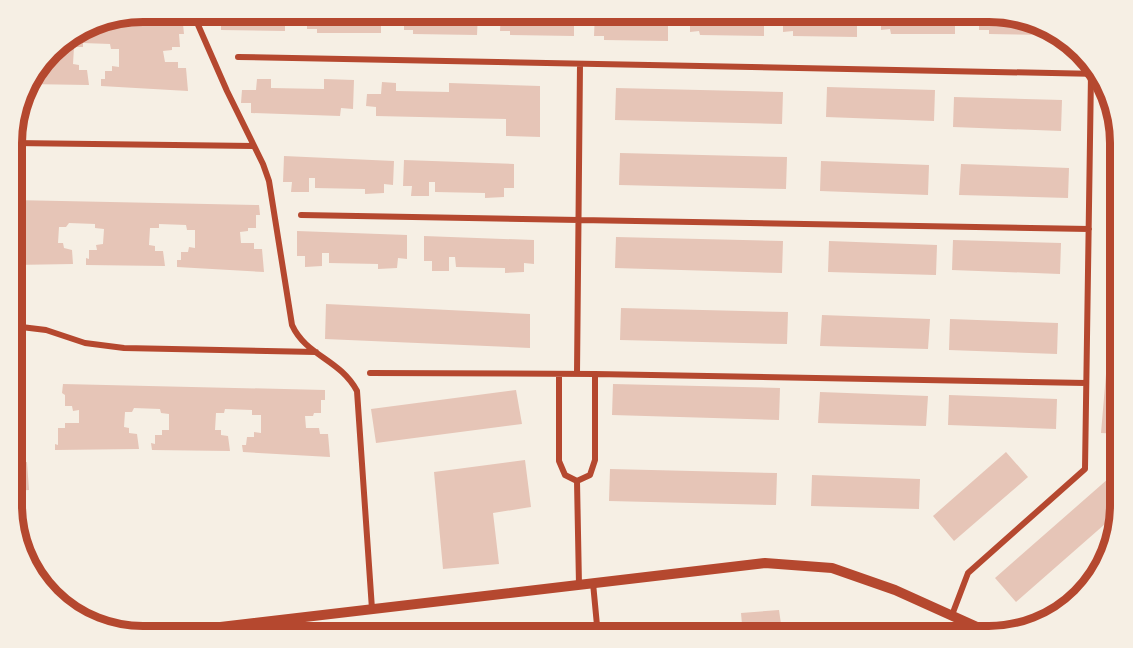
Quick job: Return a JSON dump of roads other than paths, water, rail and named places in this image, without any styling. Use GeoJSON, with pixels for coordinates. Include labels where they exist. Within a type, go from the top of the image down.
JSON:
{"type":"FeatureCollection","features":[{"type":"Feature","properties":{"kind":"street"},"geometry":{"type":"LineString","coordinates":[[197,22],[269,181],[292,325],[296,336],[345,373],[357,391],[372,609]]}},
{"type":"Feature","properties":{"kind":"street"},"geometry":{"type":"LineString","coordinates":[[238,57],[1088,74]]}},
{"type":"Feature","properties":{"kind":"street"},"geometry":{"type":"LineString","coordinates":[[577,374],[579,64]]}},
{"type":"Feature","properties":{"kind":"street"},"geometry":{"type":"LineString","coordinates":[[952,615],[968,573],[1085,469],[1091,78]]}},
{"type":"Feature","properties":{"kind":"street"},"geometry":{"type":"LineString","coordinates":[[22,143],[254,146]]}},
{"type":"Feature","properties":{"kind":"street"},"geometry":{"type":"LineString","coordinates":[[301,214],[1089,229]]}},
{"type":"Feature","properties":{"kind":"street"},"geometry":{"type":"LineString","coordinates":[[22,327],[46,330],[85,343],[124,348],[316,352]]}},
{"type":"Feature","properties":{"kind":"street"},"geometry":{"type":"LineString","coordinates":[[370,372],[1086,383]]}},
{"type":"Feature","properties":{"kind":"street"},"geometry":{"type":"LineString","coordinates":[[559,374],[559,461],[565,475],[577,481]]}},
{"type":"Feature","properties":{"kind":"street"},"geometry":{"type":"LineString","coordinates":[[577,481],[590,475],[595,460],[595,374]]}},
{"type":"Feature","properties":{"kind":"street"},"geometry":{"type":"LineString","coordinates":[[577,481],[579,585]]}},
{"type":"Feature","properties":{"kind":"street"},"geometry":{"type":"LineString","coordinates":[[229,626],[765,562],[832,568],[895,590],[973,625]]}},
{"type":"Feature","properties":{"kind":"street"},"geometry":{"type":"LineString","coordinates":[[593,583],[597,625]]}}]}
